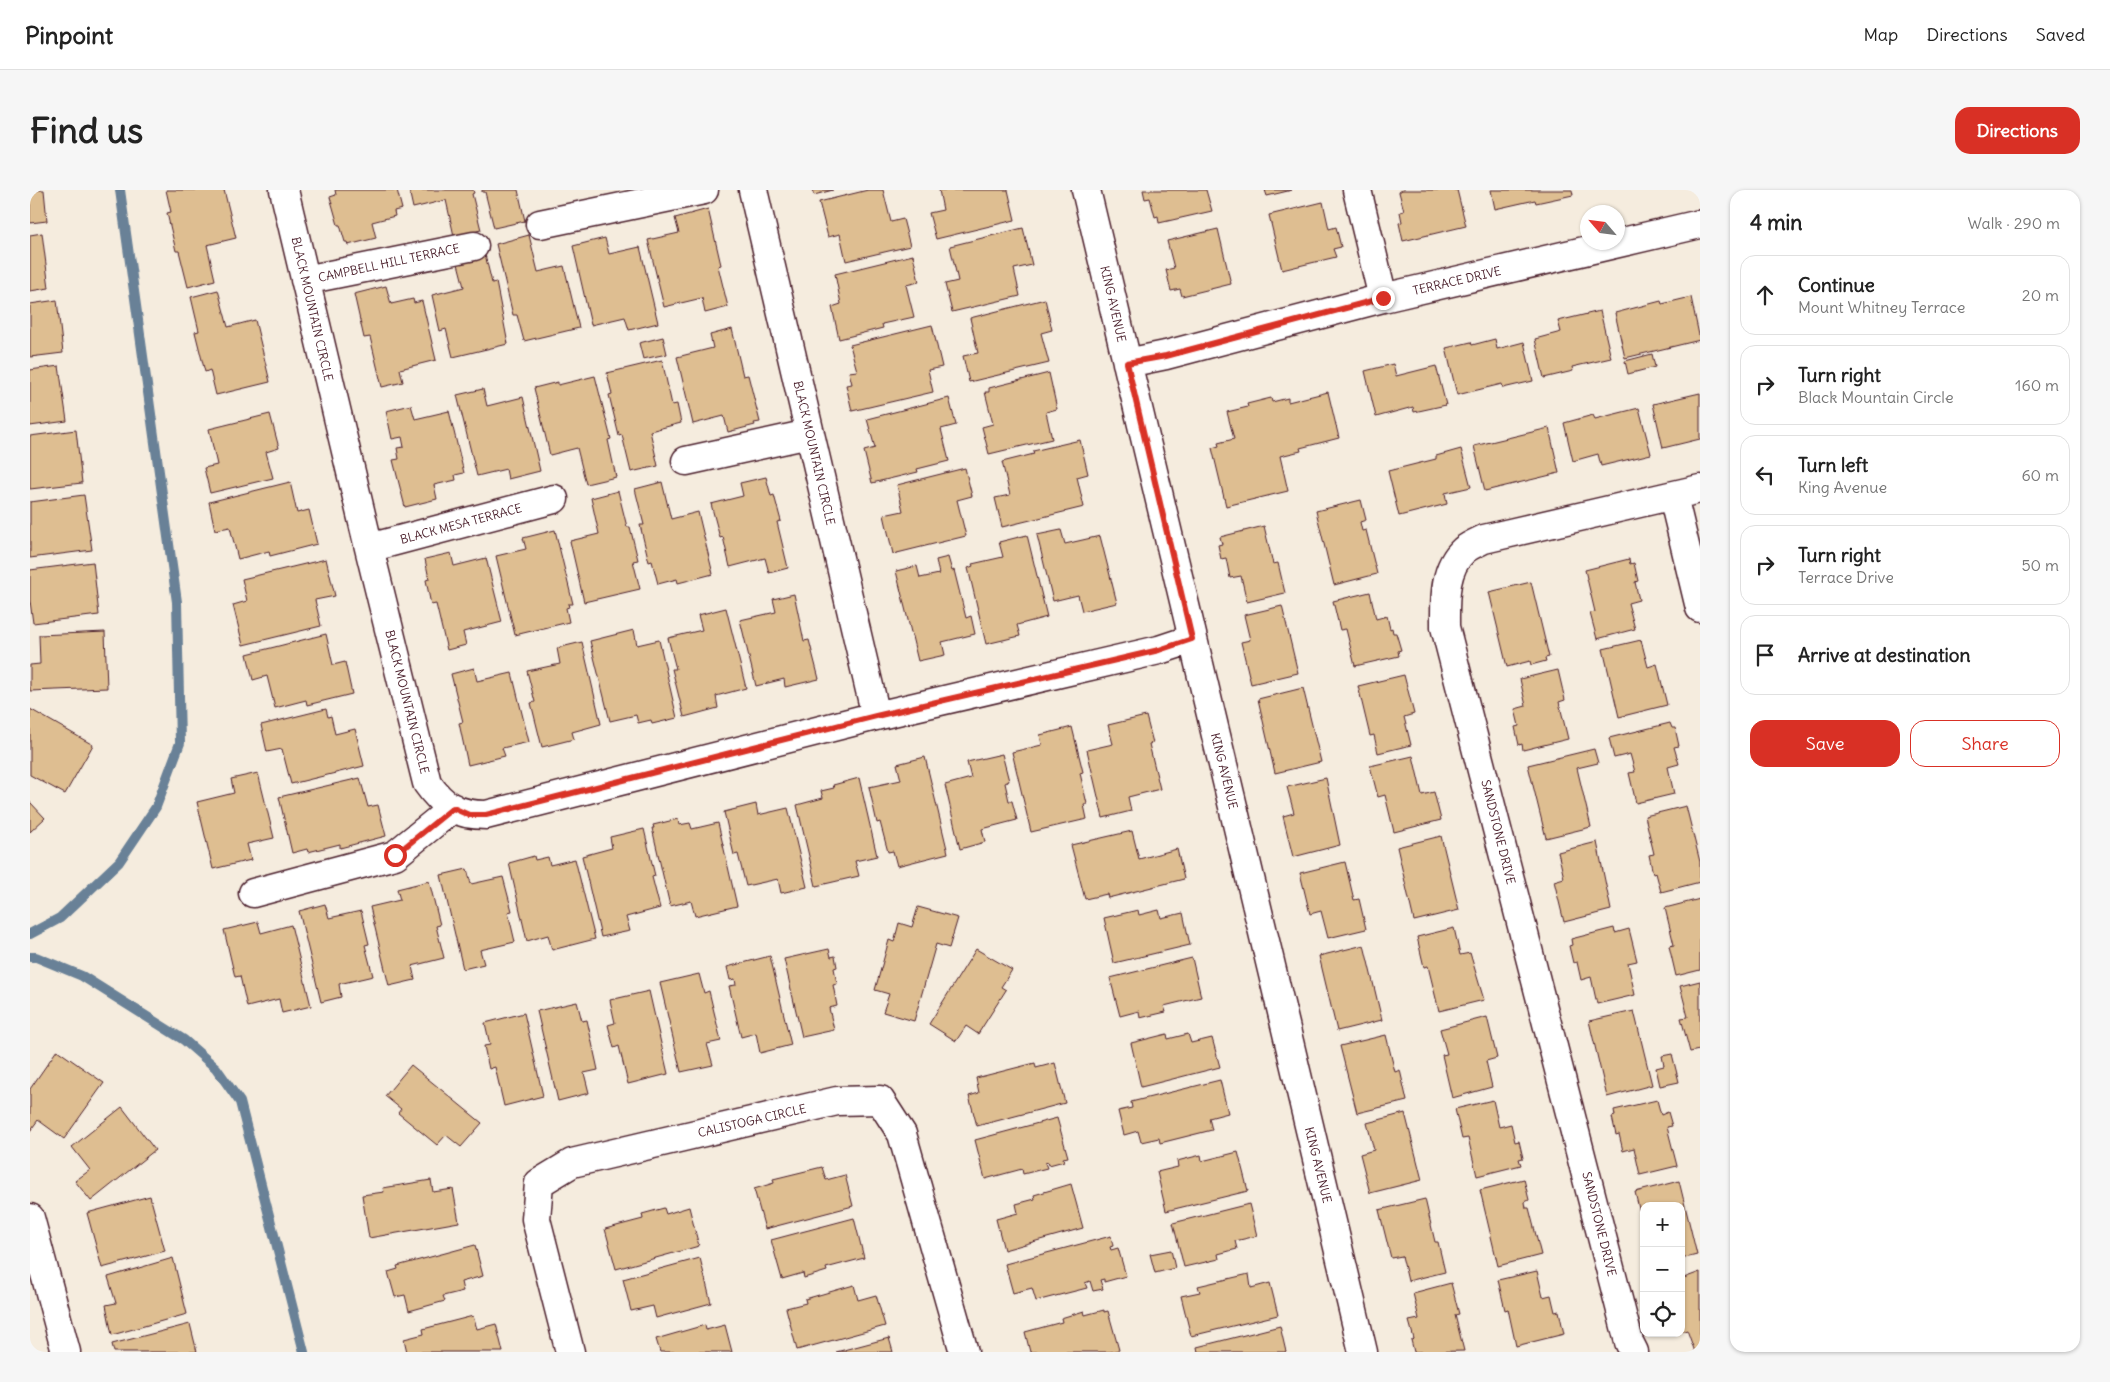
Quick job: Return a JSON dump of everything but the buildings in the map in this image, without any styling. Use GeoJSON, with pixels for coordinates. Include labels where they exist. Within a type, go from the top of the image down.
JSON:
{"type":"FeatureCollection","features":[{"type":"Feature","properties":{"kind":"street","name":"BLACK MOUNTAIN CIRCLE"},"geometry":{"type":"LineString","coordinates":[[284,190],[427,783],[438,799],[453,808],[469,815],[486,815],[876,716],[1159,650],[1192,639]]}},
{"type":"Feature","properties":{"kind":"street"},"geometry":{"type":"LineString","coordinates":[[540,224],[704,190]]}},
{"type":"Feature","properties":{"kind":"street","name":"BLACK MOUNTAIN CIRCLE"},"geometry":{"type":"LineString","coordinates":[[753,190],[876,716]]}},
{"type":"Feature","properties":{"kind":"street","name":"KING AVENUE"},"geometry":{"type":"LineString","coordinates":[[1086,190],[1363,1352]]}},
{"type":"Feature","properties":{"kind":"street"},"geometry":{"type":"LineString","coordinates":[[1358,190],[1383,298]]}},
{"type":"Feature","properties":{"kind":"street","name":"TERRACE DRIVE"},"geometry":{"type":"LineString","coordinates":[[1127,363],[1166,356],[1383,298],[1700,224]]}},
{"type":"Feature","properties":{"kind":"street","name":"CAMPBELL HILL TERRACE"},"geometry":{"type":"LineString","coordinates":[[305,280],[474,246]]}},
{"type":"Feature","properties":{"kind":"street"},"geometry":{"type":"LineString","coordinates":[[686,462],[810,434]]}},
{"type":"Feature","properties":{"kind":"street","name":"SANDSTONE DRIVE"},"geometry":{"type":"LineString","coordinates":[[1634,1352],[1629,1342],[1445,627],[1445,595],[1451,568],[1464,550],[1484,538],[1700,489]]}},
{"type":"Feature","properties":{"kind":"street"},"geometry":{"type":"LineString","coordinates":[[1673,496],[1700,608]]}},
{"type":"Feature","properties":{"kind":"street","name":"BLACK MESA TERRACE"},"geometry":{"type":"LineString","coordinates":[[369,548],[554,500]]}},
{"type":"Feature","properties":{"kind":"street"},"geometry":{"type":"LineString","coordinates":[[253,892],[395,855],[453,808]]}},
{"type":"Feature","properties":{"kind":"street","name":"CALISTOGA CIRCLE"},"geometry":{"type":"LineString","coordinates":[[570,1352],[536,1219],[539,1183],[572,1163],[837,1102],[880,1100],[902,1134],[964,1352]]}},
{"type":"Feature","properties":{"kind":"street"},"geometry":{"type":"LineString","coordinates":[[30,1218],[66,1352]]}},
{"type":"Feature","properties":{"kind":"waterway"},"geometry":{"type":"LineString","coordinates":[[30,934],[60,918],[119,862],[156,807],[180,743],[177,602],[120,190]]}},
{"type":"Feature","properties":{"kind":"waterway"},"geometry":{"type":"LineString","coordinates":[[30,957],[36,957],[82,976],[184,1040],[216,1068],[240,1102],[304,1352]]}},
{"type":"Feature","properties":{"kind":"route"},"geometry":{"type":"LineString","coordinates":[[395,855],[453,808],[469,815],[486,815],[876,716],[1159,650],[1192,639],[1127,363],[1166,356],[1383,298]]}}]}
